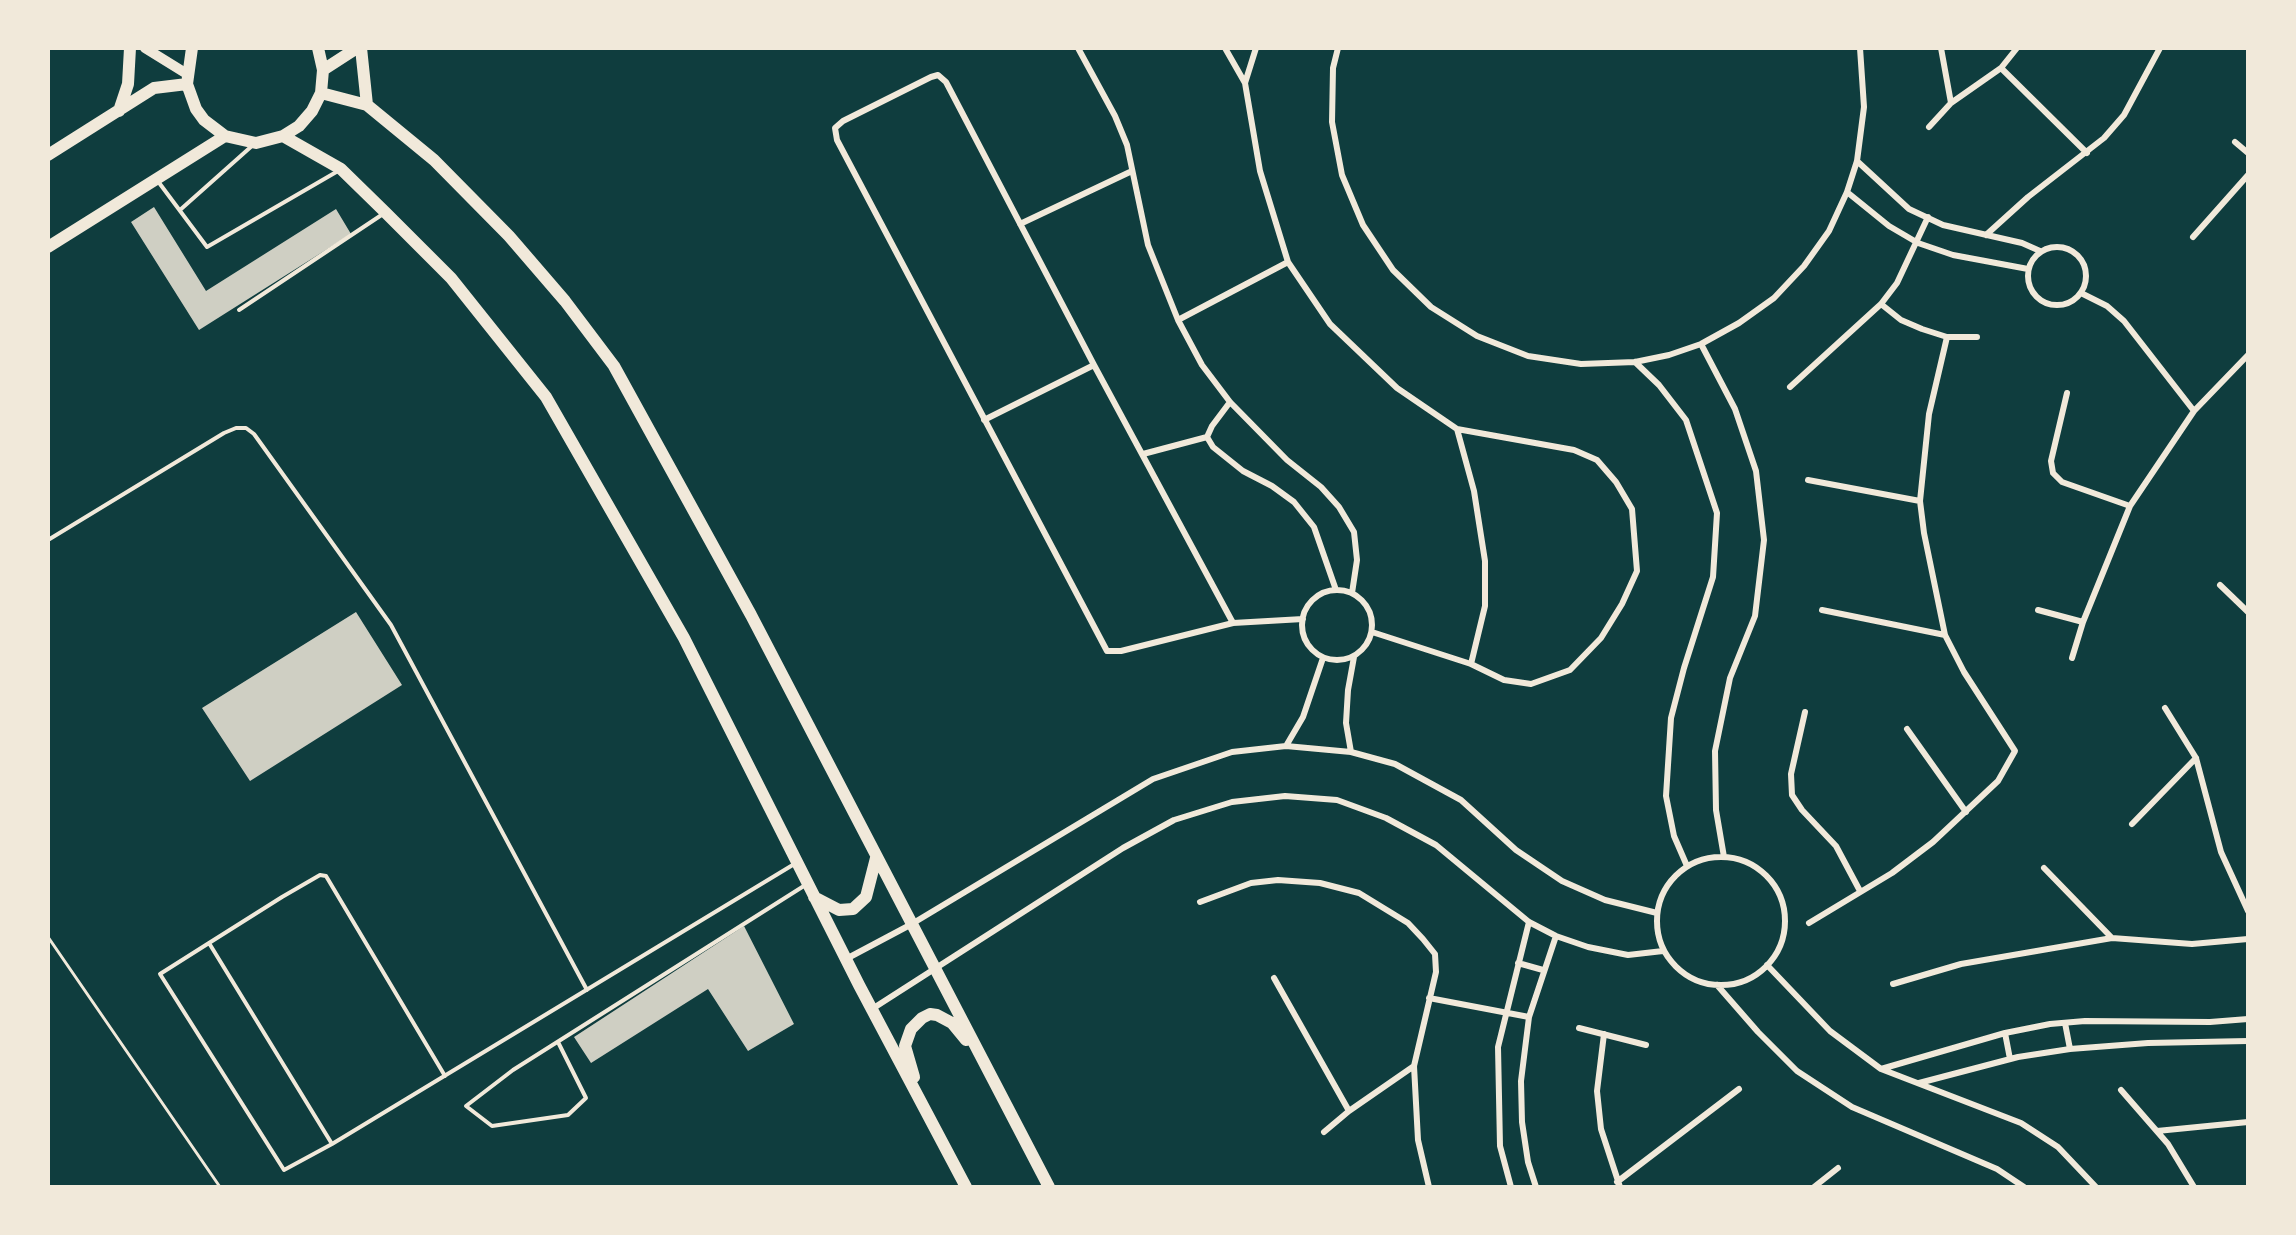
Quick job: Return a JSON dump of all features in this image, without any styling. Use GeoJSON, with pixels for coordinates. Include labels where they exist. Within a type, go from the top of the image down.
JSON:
{"type":"FeatureCollection","features":[{"type":"Feature","properties":{"kind":"main road"},"geometry":{"type":"LineString","coordinates":[[119,111],[128,84],[130,48]]}},
{"type":"Feature","properties":{"kind":"main road"},"geometry":{"type":"LineString","coordinates":[[192,48],[187,79],[193,103],[204,120],[225,136],[256,143],[283,136],[299,126],[312,111],[321,93],[323,70],[318,48]]}},
{"type":"Feature","properties":{"kind":"main road"},"geometry":{"type":"LineString","coordinates":[[323,70],[357,48]]}},
{"type":"Feature","properties":{"kind":"main road"},"geometry":{"type":"LineString","coordinates":[[361,48],[367,105]]}},
{"type":"Feature","properties":{"kind":"main road"},"geometry":{"type":"LineString","coordinates":[[48,155],[154,88],[187,79]]}},
{"type":"Feature","properties":{"kind":"main road"},"geometry":{"type":"LineString","coordinates":[[321,93],[367,105],[434,159],[509,236],[565,301],[614,366],[751,615],[910,925],[1049,1187]]}},
{"type":"Feature","properties":{"kind":"main road"},"geometry":{"type":"LineString","coordinates":[[48,247],[225,136]]}},
{"type":"Feature","properties":{"kind":"main road"},"geometry":{"type":"LineString","coordinates":[[283,136],[341,169],[385,212],[451,278],[546,397],[684,638],[814,897],[966,1187]]}},
{"type":"Feature","properties":{"kind":"main road"},"geometry":{"type":"LineString","coordinates":[[814,897],[839,910],[853,909],[866,897],[876,858]]}},
{"type":"Feature","properties":{"kind":"main road"},"geometry":{"type":"LineString","coordinates":[[920,1100],[905,1046],[911,1029],[922,1018],[930,1014],[952,1023],[981,1057]]}},
{"type":"Feature","properties":{"kind":"street"},"geometry":{"type":"LineString","coordinates":[[145,48],[187,79]]}},
{"type":"Feature","properties":{"kind":"street"},"geometry":{"type":"LineString","coordinates":[[1078,48],[1115,116],[1126,145],[1148,245],[1178,320],[1202,364],[1230,402],[1287,460],[1321,487],[1339,507],[1354,532],[1358,560],[1352,593]]}},
{"type":"Feature","properties":{"kind":"street"},"geometry":{"type":"LineString","coordinates":[[1225,48],[1245,83],[1260,171],[1288,262],[1330,324],[1397,388],[1457,429],[1574,450],[1597,460],[1617,482],[1632,509],[1636,537],[1636,571],[1622,604],[1601,638],[1570,670],[1531,684],[1504,680],[1470,664],[1372,632]]}},
{"type":"Feature","properties":{"kind":"street"},"geometry":{"type":"LineString","coordinates":[[1245,83],[1256,48]]}},
{"type":"Feature","properties":{"kind":"street"},"geometry":{"type":"LineString","coordinates":[[1338,48],[1333,68],[1332,122],[1342,175],[1363,225],[1393,270],[1441,313],[1477,336],[1528,356],[1581,364],[1635,362],[1669,355],[1701,344],[1739,323],[1774,298],[1804,266],[1829,231],[1847,192],[1857,161],[1864,107],[1860,48]]}},
{"type":"Feature","properties":{"kind":"street"},"geometry":{"type":"LineString","coordinates":[[1941,48],[1951,104]]}},
{"type":"Feature","properties":{"kind":"street"},"geometry":{"type":"LineString","coordinates":[[1929,127],[1951,104],[2001,68],[2017,48]]}},
{"type":"Feature","properties":{"kind":"street"},"geometry":{"type":"LineString","coordinates":[[1986,235],[2028,197],[2087,153],[2124,115],[2160,48]]}},
{"type":"Feature","properties":{"kind":"street"},"geometry":{"type":"LineString","coordinates":[[2001,68],[2087,153]]}},
{"type":"Feature","properties":{"kind":"street"},"geometry":{"type":"LineString","coordinates":[[1233,623],[1094,365],[946,82],[938,75],[843,121],[835,128],[837,140],[1107,651],[1121,651],[1233,623],[1303,619]]}},
{"type":"Feature","properties":{"kind":"street"},"geometry":{"type":"LineString","coordinates":[[2235,141],[2248,153]]}},
{"type":"Feature","properties":{"kind":"street"},"geometry":{"type":"LineString","coordinates":[[1857,161],[1909,209],[1944,225],[2022,243],[2040,251]]}},
{"type":"Feature","properties":{"kind":"street"},"geometry":{"type":"LineString","coordinates":[[1020,224],[1132,171]]}},
{"type":"Feature","properties":{"kind":"street"},"geometry":{"type":"LineString","coordinates":[[2193,237],[2248,175]]}},
{"type":"Feature","properties":{"kind":"street"},"geometry":{"type":"LineString","coordinates":[[1847,192],[1889,226],[1918,243],[1953,255],[2028,269]]}},
{"type":"Feature","properties":{"kind":"street"},"geometry":{"type":"LineString","coordinates":[[1790,387],[1881,304],[1897,283],[1928,218]]}},
{"type":"Feature","properties":{"kind":"street"},"geometry":{"type":"LineString","coordinates":[[2053,246],[2067,247],[2078,255],[2085,266],[2086,280],[2081,292],[2071,302],[2058,306],[2044,303],[2034,295],[2028,282],[2028,269],[2040,251],[2053,246]]}},
{"type":"Feature","properties":{"kind":"street"},"geometry":{"type":"LineString","coordinates":[[1178,320],[1288,262]]}},
{"type":"Feature","properties":{"kind":"street"},"geometry":{"type":"LineString","coordinates":[[2081,292],[2107,306],[2124,321],[2194,411]]}},
{"type":"Feature","properties":{"kind":"street"},"geometry":{"type":"LineString","coordinates":[[1881,304],[1902,320],[1947,337],[1977,337]]}},
{"type":"Feature","properties":{"kind":"street"},"geometry":{"type":"LineString","coordinates":[[1809,923],[1916,854],[1966,812],[1998,781],[2015,751],[1970,682],[1945,635],[1920,501],[1929,414],[1947,337]]}},
{"type":"Feature","properties":{"kind":"street"},"geometry":{"type":"LineString","coordinates":[[1701,344],[1735,409],[1756,471],[1764,540],[1755,616],[1730,678],[1715,751],[1716,810],[1724,857]]}},
{"type":"Feature","properties":{"kind":"street"},"geometry":{"type":"LineString","coordinates":[[2072,658],[2083,621],[2130,506],[2194,411],[2248,355]]}},
{"type":"Feature","properties":{"kind":"street"},"geometry":{"type":"LineString","coordinates":[[1635,362],[1659,385],[1686,420],[1717,513],[1713,577],[1684,668],[1671,718],[1666,796],[1674,837],[1688,866]]}},
{"type":"Feature","properties":{"kind":"street"},"geometry":{"type":"LineString","coordinates":[[984,420],[1094,365]]}},
{"type":"Feature","properties":{"kind":"street"},"geometry":{"type":"LineString","coordinates":[[2067,393],[2051,461],[2053,473],[2062,482],[2130,506]]}},
{"type":"Feature","properties":{"kind":"street"},"geometry":{"type":"LineString","coordinates":[[1207,437],[1212,426],[1230,402]]}},
{"type":"Feature","properties":{"kind":"street"},"geometry":{"type":"LineString","coordinates":[[1457,429],[1474,490],[1485,561],[1485,606],[1470,664]]}},
{"type":"Feature","properties":{"kind":"street"},"geometry":{"type":"LineString","coordinates":[[1143,454],[1207,437]]}},
{"type":"Feature","properties":{"kind":"street"},"geometry":{"type":"LineString","coordinates":[[1207,437],[1213,447],[1243,471],[1272,486],[1294,502],[1314,527],[1336,590]]}},
{"type":"Feature","properties":{"kind":"street"},"geometry":{"type":"LineString","coordinates":[[1808,480],[1920,501]]}},
{"type":"Feature","properties":{"kind":"street"},"geometry":{"type":"LineString","coordinates":[[2220,585],[2248,612]]}},
{"type":"Feature","properties":{"kind":"street"},"geometry":{"type":"LineString","coordinates":[[1336,590],[1352,593],[1365,602],[1372,616],[1372,632],[1366,646],[1354,657],[1338,661],[1323,658],[1310,648],[1303,634],[1303,619],[1309,604],[1321,594],[1336,590]]}},
{"type":"Feature","properties":{"kind":"street"},"geometry":{"type":"LineString","coordinates":[[1822,609],[1945,635]]}},
{"type":"Feature","properties":{"kind":"street"},"geometry":{"type":"LineString","coordinates":[[2037,610],[2083,621]]}},
{"type":"Feature","properties":{"kind":"street"},"geometry":{"type":"LineString","coordinates":[[1351,752],[1346,723],[1348,690],[1354,657]]}},
{"type":"Feature","properties":{"kind":"street"},"geometry":{"type":"LineString","coordinates":[[1286,746],[1303,717],[1323,658]]}},
{"type":"Feature","properties":{"kind":"street"},"geometry":{"type":"LineString","coordinates":[[2165,708],[2196,758],[2221,852],[2248,911]]}},
{"type":"Feature","properties":{"kind":"street"},"geometry":{"type":"LineString","coordinates":[[1806,712],[1791,774],[1792,795],[1802,810],[1836,846],[1860,891]]}},
{"type":"Feature","properties":{"kind":"street"},"geometry":{"type":"LineString","coordinates":[[1907,729],[1966,812]]}},
{"type":"Feature","properties":{"kind":"street"},"geometry":{"type":"LineString","coordinates":[[846,959],[910,925],[1154,779],[1232,752],[1286,746],[1351,752],[1395,764],[1461,800],[1516,850],[1562,881],[1605,900],[1657,914]]}},
{"type":"Feature","properties":{"kind":"street"},"geometry":{"type":"LineString","coordinates":[[2132,824],[2196,758]]}},
{"type":"Feature","properties":{"kind":"street"},"geometry":{"type":"LineString","coordinates":[[872,1009],[1124,848],[1174,820],[1232,802],[1286,796],[1337,800],[1386,818],[1436,846],[1530,922],[1556,936],[1588,947],[1628,955],[1663,951]]}},
{"type":"Feature","properties":{"kind":"street"},"geometry":{"type":"LineString","coordinates":[[1724,857],[1742,861],[1758,869],[1771,882],[1780,897],[1785,915],[1784,933],[1778,950],[1767,965],[1752,977],[1735,983],[1717,985],[1695,980],[1677,968],[1663,951],[1657,932],[1657,914],[1662,895],[1673,879],[1688,866],[1705,859],[1724,857]]}},
{"type":"Feature","properties":{"kind":"street"},"geometry":{"type":"LineString","coordinates":[[2044,868],[2112,938]]}},
{"type":"Feature","properties":{"kind":"street"},"geometry":{"type":"LineString","coordinates":[[1200,902],[1251,883],[1278,880],[1320,883],[1359,893],[1408,923],[1435,954],[1436,972],[1414,1066],[1418,1140],[1429,1187]]}},
{"type":"Feature","properties":{"kind":"street"},"geometry":{"type":"LineString","coordinates":[[1511,1187],[1500,1146],[1497,1088],[1498,1047],[1530,922]]}},
{"type":"Feature","properties":{"kind":"street"},"geometry":{"type":"LineString","coordinates":[[1536,1187],[1528,1162],[1522,1122],[1521,1081],[1529,1017],[1556,936]]}},
{"type":"Feature","properties":{"kind":"street"},"geometry":{"type":"LineString","coordinates":[[1893,984],[1961,964],[2112,938],[2192,944],[2248,939]]}},
{"type":"Feature","properties":{"kind":"street"},"geometry":{"type":"LineString","coordinates":[[1518,963],[1543,970]]}},
{"type":"Feature","properties":{"kind":"street"},"geometry":{"type":"LineString","coordinates":[[1767,965],[1830,1031],[1881,1069],[2021,1123],[2058,1147],[2096,1187]]}},
{"type":"Feature","properties":{"kind":"street"},"geometry":{"type":"LineString","coordinates":[[1274,978],[1349,1111]]}},
{"type":"Feature","properties":{"kind":"street"},"geometry":{"type":"LineString","coordinates":[[1717,985],[1758,1032],[1797,1071],[1852,1107],[1997,1170],[2024,1187]]}},
{"type":"Feature","properties":{"kind":"street"},"geometry":{"type":"LineString","coordinates":[[1429,998],[1529,1017]]}},
{"type":"Feature","properties":{"kind":"street"},"geometry":{"type":"LineString","coordinates":[[1881,1069],[2005,1033],[2065,1023],[2248,1019]]}},
{"type":"Feature","properties":{"kind":"street"},"geometry":{"type":"LineString","coordinates":[[2065,1023],[2070,1049]]}},
{"type":"Feature","properties":{"kind":"street"},"geometry":{"type":"LineString","coordinates":[[1579,1028],[1646,1045]]}},
{"type":"Feature","properties":{"kind":"street"},"geometry":{"type":"LineString","coordinates":[[2005,1033],[2010,1059]]}},
{"type":"Feature","properties":{"kind":"street"},"geometry":{"type":"LineString","coordinates":[[1604,1034],[1597,1091],[1601,1129],[1618,1184],[1739,1089]]}},
{"type":"Feature","properties":{"kind":"street"},"geometry":{"type":"LineString","coordinates":[[1918,1084],[2010,1059],[2070,1049],[2148,1043],[2248,1041]]}},
{"type":"Feature","properties":{"kind":"street"},"geometry":{"type":"LineString","coordinates":[[1324,1132],[1349,1111],[1414,1066]]}},
{"type":"Feature","properties":{"kind":"street"},"geometry":{"type":"LineString","coordinates":[[2121,1090],[2157,1131],[2194,1187]]}},
{"type":"Feature","properties":{"kind":"street"},"geometry":{"type":"LineString","coordinates":[[2157,1131],[2248,1122]]}},
{"type":"Feature","properties":{"kind":"street"},"geometry":{"type":"LineString","coordinates":[[1814,1187],[1838,1168]]}},
{"type":"Feature","properties":{"kind":"lane"},"geometry":{"type":"LineString","coordinates":[[180,210],[256,143]]}},
{"type":"Feature","properties":{"kind":"lane"},"geometry":{"type":"LineString","coordinates":[[156,178],[207,247],[341,169]]}},
{"type":"Feature","properties":{"kind":"lane"},"geometry":{"type":"LineString","coordinates":[[239,310],[385,212]]}},
{"type":"Feature","properties":{"kind":"lane"},"geometry":{"type":"LineString","coordinates":[[48,540],[224,433],[236,428],[246,428],[254,434],[391,625],[587,990]]}},
{"type":"Feature","properties":{"kind":"lane"},"geometry":{"type":"LineString","coordinates":[[445,1076],[323,874],[160,974],[284,1170],[332,1144],[445,1076],[797,863]]}},
{"type":"Feature","properties":{"kind":"lane"},"geometry":{"type":"LineString","coordinates":[[558,1042],[586,1098],[568,1115],[492,1126],[466,1106],[513,1070],[807,883]]}},
{"type":"Feature","properties":{"kind":"lane"},"geometry":{"type":"LineString","coordinates":[[209,943],[332,1144]]}},
{"type":"Feature","properties":{"kind":"path"},"geometry":{"type":"LineString","coordinates":[[48,937],[220,1187]]}},
{"type":"Feature","properties":{"kind":"building"},"geometry":{"type":"Polygon","coordinates":[[[154,207],[206,291],[336,209],[351,234],[199,330],[131,222],[154,207]]]}},
{"type":"Feature","properties":{"kind":"building"},"geometry":{"type":"Polygon","coordinates":[[[356,612],[402,685],[250,781],[202,708],[356,612]]]}},
{"type":"Feature","properties":{"kind":"building"},"geometry":{"type":"Polygon","coordinates":[[[744,926],[794,1024],[748,1051],[708,989],[591,1063],[574,1037],[744,926]]]}}]}
